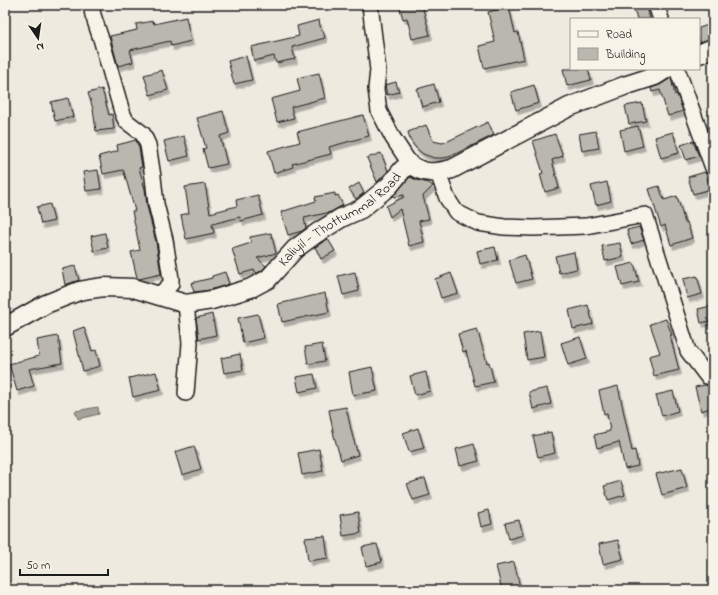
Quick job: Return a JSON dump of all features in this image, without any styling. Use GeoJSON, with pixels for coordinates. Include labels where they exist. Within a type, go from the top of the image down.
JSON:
{"type":"FeatureCollection","features":[{"type":"Feature","properties":{"kind":"main road"},"geometry":{"type":"LineString","coordinates":[[700,54],[713,48]]}},
{"type":"Feature","properties":{"kind":"main road"},"geometry":{"type":"LineString","coordinates":[[438,173],[452,169],[569,107],[655,76],[664,70]]}},
{"type":"Feature","properties":{"kind":"main road","name":"Kaliyil - Thottummal Road"},"geometry":{"type":"LineString","coordinates":[[5,327],[46,304],[79,291],[90,289],[104,287],[133,288],[186,304],[212,300],[251,288],[268,279],[295,249],[317,233],[341,218],[361,209],[388,186],[403,169],[410,164],[429,173],[438,173]]}},
{"type":"Feature","properties":{"kind":"street"},"geometry":{"type":"LineString","coordinates":[[91,5],[92,15],[117,91],[122,112],[126,121],[143,134],[148,145],[156,204],[165,240],[171,284],[159,295]]}},
{"type":"Feature","properties":{"kind":"street"},"geometry":{"type":"LineString","coordinates":[[370,5],[378,70],[376,89],[379,111],[393,138],[410,164]]}},
{"type":"Feature","properties":{"kind":"street"},"geometry":{"type":"LineString","coordinates":[[656,5],[661,18]]}},
{"type":"Feature","properties":{"kind":"street"},"geometry":{"type":"LineString","coordinates":[[677,70],[713,168]]}},
{"type":"Feature","properties":{"kind":"street"},"geometry":{"type":"LineString","coordinates":[[438,173],[447,198],[456,212],[478,223],[504,227],[533,228],[586,226],[645,215],[688,352],[707,376],[713,377]]}},
{"type":"Feature","properties":{"kind":"street"},"geometry":{"type":"LineString","coordinates":[[186,304],[190,343],[186,393]]}},
{"type":"Feature","properties":{"kind":"shaded area"},"geometry":{"type":"Polygon","coordinates":[[[98,407],[99,414],[78,419],[75,411],[98,407]]]}},
{"type":"Feature","properties":{"kind":"building"},"geometry":{"type":"Polygon","coordinates":[[[399,5],[422,5],[430,35],[412,39],[407,18],[403,19],[399,5]]]}},
{"type":"Feature","properties":{"kind":"building"},"geometry":{"type":"Polygon","coordinates":[[[633,5],[646,5],[650,18],[637,18],[633,5]]]}},
{"type":"Feature","properties":{"kind":"building"},"geometry":{"type":"Polygon","coordinates":[[[509,7],[515,33],[518,32],[524,59],[484,68],[479,46],[495,42],[488,12],[509,7]]]}},
{"type":"Feature","properties":{"kind":"building"},"geometry":{"type":"Polygon","coordinates":[[[186,17],[191,41],[171,46],[170,41],[130,50],[133,62],[118,66],[110,36],[137,30],[136,24],[153,21],[154,24],[186,17]]]}},
{"type":"Feature","properties":{"kind":"building"},"geometry":{"type":"Polygon","coordinates":[[[319,20],[321,31],[323,30],[325,38],[292,47],[295,59],[276,63],[274,56],[254,61],[251,47],[299,36],[297,26],[319,20]]]}},
{"type":"Feature","properties":{"kind":"building"},"geometry":{"type":"Polygon","coordinates":[[[711,24],[713,38],[700,43],[700,28],[711,24]]]}},
{"type":"Feature","properties":{"kind":"building"},"geometry":{"type":"Polygon","coordinates":[[[246,56],[252,80],[234,84],[228,61],[246,56]]]}},
{"type":"Feature","properties":{"kind":"building"},"geometry":{"type":"Polygon","coordinates":[[[563,69],[588,70],[591,80],[567,86],[563,69]]]}},
{"type":"Feature","properties":{"kind":"building"},"geometry":{"type":"Polygon","coordinates":[[[162,70],[168,90],[150,95],[144,75],[162,70]]]}},
{"type":"Feature","properties":{"kind":"building"},"geometry":{"type":"Polygon","coordinates":[[[319,73],[325,98],[291,107],[294,118],[277,122],[271,99],[300,91],[297,78],[319,73]]]}},
{"type":"Feature","properties":{"kind":"building"},"geometry":{"type":"Polygon","coordinates":[[[671,78],[675,95],[677,94],[683,111],[668,116],[660,90],[652,92],[651,88],[660,85],[671,78]]]}},
{"type":"Feature","properties":{"kind":"building"},"geometry":{"type":"Polygon","coordinates":[[[396,82],[399,92],[387,95],[385,85],[396,82]]]}},
{"type":"Feature","properties":{"kind":"building"},"geometry":{"type":"Polygon","coordinates":[[[434,84],[439,102],[422,107],[417,89],[434,84]]]}},
{"type":"Feature","properties":{"kind":"building"},"geometry":{"type":"Polygon","coordinates":[[[534,85],[539,103],[516,110],[511,92],[534,85]]]}},
{"type":"Feature","properties":{"kind":"building"},"geometry":{"type":"Polygon","coordinates":[[[102,89],[109,115],[112,114],[114,129],[96,131],[93,109],[88,93],[102,89]]]}},
{"type":"Feature","properties":{"kind":"building"},"geometry":{"type":"Polygon","coordinates":[[[68,98],[73,117],[55,121],[51,102],[68,98]]]}},
{"type":"Feature","properties":{"kind":"building"},"geometry":{"type":"Polygon","coordinates":[[[642,103],[646,121],[629,124],[625,106],[642,103]]]}},
{"type":"Feature","properties":{"kind":"building"},"geometry":{"type":"Polygon","coordinates":[[[223,111],[229,133],[220,136],[227,164],[208,168],[203,149],[206,148],[197,118],[223,111]]]}},
{"type":"Feature","properties":{"kind":"building"},"geometry":{"type":"Polygon","coordinates":[[[363,115],[369,136],[329,147],[331,154],[292,164],[293,167],[274,173],[268,151],[300,142],[297,132],[363,115]]]}},
{"type":"Feature","properties":{"kind":"building"},"geometry":{"type":"Polygon","coordinates":[[[488,122],[494,135],[449,157],[443,158],[434,158],[423,154],[410,140],[408,132],[426,125],[433,141],[442,143],[488,122]]]}},
{"type":"Feature","properties":{"kind":"building"},"geometry":{"type":"Polygon","coordinates":[[[638,126],[643,146],[624,151],[620,130],[638,126]]]}},
{"type":"Feature","properties":{"kind":"building"},"geometry":{"type":"Polygon","coordinates":[[[596,131],[599,148],[582,151],[579,134],[596,131]]]}},
{"type":"Feature","properties":{"kind":"building"},"geometry":{"type":"Polygon","coordinates":[[[673,132],[679,153],[661,158],[655,137],[673,132]]]}},
{"type":"Feature","properties":{"kind":"building"},"geometry":{"type":"Polygon","coordinates":[[[555,134],[563,156],[552,160],[559,188],[545,192],[540,174],[543,173],[533,141],[555,134]]]}},
{"type":"Feature","properties":{"kind":"building"},"geometry":{"type":"Polygon","coordinates":[[[184,136],[189,156],[169,161],[164,141],[184,136]]]}},
{"type":"Feature","properties":{"kind":"building"},"geometry":{"type":"Polygon","coordinates":[[[136,140],[142,167],[139,168],[156,242],[161,274],[139,279],[137,278],[131,252],[140,250],[132,211],[135,211],[124,172],[123,170],[103,174],[99,156],[118,151],[117,145],[136,140]]]}},
{"type":"Feature","properties":{"kind":"building"},"geometry":{"type":"Polygon","coordinates":[[[693,141],[699,156],[686,160],[681,145],[693,141]]]}},
{"type":"Feature","properties":{"kind":"building"},"geometry":{"type":"Polygon","coordinates":[[[381,153],[388,171],[377,182],[367,158],[381,153]]]}},
{"type":"Feature","properties":{"kind":"building"},"geometry":{"type":"Polygon","coordinates":[[[98,170],[101,189],[86,191],[83,172],[98,170]]]}},
{"type":"Feature","properties":{"kind":"building"},"geometry":{"type":"Polygon","coordinates":[[[705,172],[711,189],[693,194],[688,177],[705,172]]]}},
{"type":"Feature","properties":{"kind":"building"},"geometry":{"type":"Polygon","coordinates":[[[410,177],[429,183],[433,186],[423,196],[429,219],[419,221],[424,242],[409,246],[400,209],[390,217],[386,206],[404,197],[404,195],[393,196],[410,177]]]}},
{"type":"Feature","properties":{"kind":"building"},"geometry":{"type":"Polygon","coordinates":[[[607,182],[611,201],[596,205],[591,186],[607,182]]]}},
{"type":"Feature","properties":{"kind":"building"},"geometry":{"type":"Polygon","coordinates":[[[359,183],[364,193],[356,199],[349,189],[359,183]]]}},
{"type":"Feature","properties":{"kind":"building"},"geometry":{"type":"Polygon","coordinates":[[[205,184],[210,213],[237,206],[236,200],[258,195],[263,215],[241,221],[240,217],[212,224],[214,233],[186,239],[181,215],[189,213],[185,187],[205,184]]]}},
{"type":"Feature","properties":{"kind":"building"},"geometry":{"type":"Polygon","coordinates":[[[659,186],[664,200],[677,196],[685,223],[687,222],[692,238],[671,245],[665,225],[661,227],[649,189],[659,186]]]}},
{"type":"Feature","properties":{"kind":"building"},"geometry":{"type":"Polygon","coordinates":[[[335,193],[335,196],[338,195],[343,205],[331,212],[304,218],[306,228],[302,231],[288,235],[281,212],[316,201],[315,197],[335,193]]]}},
{"type":"Feature","properties":{"kind":"building"},"geometry":{"type":"Polygon","coordinates":[[[50,204],[54,221],[41,224],[37,207],[50,204]]]}},
{"type":"Feature","properties":{"kind":"building"},"geometry":{"type":"Polygon","coordinates":[[[639,227],[644,240],[631,244],[627,230],[639,227]]]}},
{"type":"Feature","properties":{"kind":"building"},"geometry":{"type":"Polygon","coordinates":[[[105,233],[108,248],[94,251],[91,236],[105,233]]]}},
{"type":"Feature","properties":{"kind":"building"},"geometry":{"type":"Polygon","coordinates":[[[271,233],[276,253],[257,258],[266,266],[261,271],[257,273],[254,270],[240,274],[232,249],[251,243],[250,237],[271,233]]]}},
{"type":"Feature","properties":{"kind":"building"},"geometry":{"type":"Polygon","coordinates":[[[328,239],[335,251],[321,259],[315,247],[328,239]]]}},
{"type":"Feature","properties":{"kind":"building"},"geometry":{"type":"Polygon","coordinates":[[[620,243],[623,257],[605,261],[602,246],[620,243]]]}},
{"type":"Feature","properties":{"kind":"building"},"geometry":{"type":"Polygon","coordinates":[[[495,247],[498,260],[480,264],[477,251],[495,247]]]}},
{"type":"Feature","properties":{"kind":"building"},"geometry":{"type":"Polygon","coordinates":[[[574,252],[577,269],[559,273],[555,256],[574,252]]]}},
{"type":"Feature","properties":{"kind":"building"},"geometry":{"type":"Polygon","coordinates":[[[525,255],[532,279],[516,283],[509,260],[525,255]]]}},
{"type":"Feature","properties":{"kind":"building"},"geometry":{"type":"Polygon","coordinates":[[[634,263],[639,282],[622,286],[617,267],[634,263]]]}},
{"type":"Feature","properties":{"kind":"building"},"geometry":{"type":"Polygon","coordinates":[[[75,266],[79,280],[65,285],[62,269],[75,266]]]}},
{"type":"Feature","properties":{"kind":"building"},"geometry":{"type":"Polygon","coordinates":[[[225,272],[229,284],[210,290],[194,292],[191,283],[212,278],[212,276],[225,272]]]}},
{"type":"Feature","properties":{"kind":"building"},"geometry":{"type":"Polygon","coordinates":[[[355,272],[359,291],[343,295],[338,276],[355,272]]]}},
{"type":"Feature","properties":{"kind":"building"},"geometry":{"type":"Polygon","coordinates":[[[451,273],[458,293],[441,298],[435,279],[451,273]]]}},
{"type":"Feature","properties":{"kind":"building"},"geometry":{"type":"Polygon","coordinates":[[[697,276],[702,294],[687,298],[683,279],[697,276]]]}},
{"type":"Feature","properties":{"kind":"building"},"geometry":{"type":"Polygon","coordinates":[[[325,293],[329,312],[282,322],[278,304],[325,293]]]}},
{"type":"Feature","properties":{"kind":"building"},"geometry":{"type":"Polygon","coordinates":[[[588,305],[593,324],[573,329],[569,310],[588,305]]]}},
{"type":"Feature","properties":{"kind":"building"},"geometry":{"type":"Polygon","coordinates":[[[711,306],[713,320],[701,323],[698,309],[711,306]]]}},
{"type":"Feature","properties":{"kind":"building"},"geometry":{"type":"Polygon","coordinates":[[[212,314],[216,335],[199,339],[196,318],[212,314]]]}},
{"type":"Feature","properties":{"kind":"building"},"geometry":{"type":"Polygon","coordinates":[[[258,314],[264,338],[243,343],[238,318],[258,314]]]}},
{"type":"Feature","properties":{"kind":"building"},"geometry":{"type":"Polygon","coordinates":[[[666,319],[672,335],[670,335],[679,370],[654,376],[649,356],[660,353],[650,324],[666,319]]]}},
{"type":"Feature","properties":{"kind":"building"},"geometry":{"type":"Polygon","coordinates":[[[84,327],[92,351],[96,350],[100,366],[83,371],[73,331],[84,327]]]}},
{"type":"Feature","properties":{"kind":"building"},"geometry":{"type":"Polygon","coordinates":[[[477,329],[487,363],[489,362],[494,382],[475,386],[466,351],[463,352],[458,334],[477,329]]]}},
{"type":"Feature","properties":{"kind":"building"},"geometry":{"type":"Polygon","coordinates":[[[540,331],[544,357],[527,360],[523,334],[540,331]]]}},
{"type":"Feature","properties":{"kind":"building"},"geometry":{"type":"Polygon","coordinates":[[[58,336],[62,363],[29,369],[34,386],[17,391],[9,364],[39,356],[37,340],[58,336]]]}},
{"type":"Feature","properties":{"kind":"building"},"geometry":{"type":"Polygon","coordinates":[[[580,337],[587,359],[568,365],[561,343],[580,337]]]}},
{"type":"Feature","properties":{"kind":"building"},"geometry":{"type":"Polygon","coordinates":[[[322,344],[325,361],[308,364],[305,347],[322,344]]]}},
{"type":"Feature","properties":{"kind":"building"},"geometry":{"type":"Polygon","coordinates":[[[240,354],[243,370],[224,373],[221,358],[240,354]]]}},
{"type":"Feature","properties":{"kind":"building"},"geometry":{"type":"Polygon","coordinates":[[[372,367],[377,391],[353,395],[349,372],[372,367]]]}},
{"type":"Feature","properties":{"kind":"building"},"geometry":{"type":"Polygon","coordinates":[[[156,372],[161,390],[133,397],[129,378],[156,372]]]}},
{"type":"Feature","properties":{"kind":"building"},"geometry":{"type":"Polygon","coordinates":[[[426,372],[430,391],[415,395],[410,376],[426,372]]]}},
{"type":"Feature","properties":{"kind":"building"},"geometry":{"type":"Polygon","coordinates":[[[314,374],[317,388],[299,392],[296,377],[314,374]]]}},
{"type":"Feature","properties":{"kind":"building"},"geometry":{"type":"Polygon","coordinates":[[[705,385],[713,386],[713,407],[701,411],[695,387],[705,385]]]}},
{"type":"Feature","properties":{"kind":"building"},"geometry":{"type":"Polygon","coordinates":[[[618,386],[632,451],[635,450],[638,466],[625,469],[619,442],[597,448],[594,435],[610,431],[607,413],[604,414],[599,391],[618,386]]]}},
{"type":"Feature","properties":{"kind":"building"},"geometry":{"type":"Polygon","coordinates":[[[547,388],[551,404],[533,409],[529,392],[547,388]]]}},
{"type":"Feature","properties":{"kind":"building"},"geometry":{"type":"Polygon","coordinates":[[[673,391],[678,411],[662,416],[656,395],[673,391]]]}},
{"type":"Feature","properties":{"kind":"building"},"geometry":{"type":"Polygon","coordinates":[[[346,407],[358,455],[341,460],[334,436],[329,410],[346,407]]]}},
{"type":"Feature","properties":{"kind":"building"},"geometry":{"type":"Polygon","coordinates":[[[418,428],[424,448],[409,452],[403,433],[418,428]]]}},
{"type":"Feature","properties":{"kind":"building"},"geometry":{"type":"Polygon","coordinates":[[[551,432],[555,453],[538,457],[533,436],[551,432]]]}},
{"type":"Feature","properties":{"kind":"building"},"geometry":{"type":"Polygon","coordinates":[[[474,444],[479,461],[460,466],[456,449],[474,444]]]}},
{"type":"Feature","properties":{"kind":"building"},"geometry":{"type":"Polygon","coordinates":[[[194,446],[201,469],[182,475],[175,452],[194,446]]]}},
{"type":"Feature","properties":{"kind":"building"},"geometry":{"type":"Polygon","coordinates":[[[319,449],[323,471],[302,475],[298,453],[319,449]]]}},
{"type":"Feature","properties":{"kind":"building"},"geometry":{"type":"Polygon","coordinates":[[[682,468],[687,488],[662,495],[656,474],[682,468]]]}},
{"type":"Feature","properties":{"kind":"building"},"geometry":{"type":"Polygon","coordinates":[[[425,478],[430,495],[413,500],[407,484],[425,478]]]}},
{"type":"Feature","properties":{"kind":"building"},"geometry":{"type":"Polygon","coordinates":[[[621,481],[625,495],[608,500],[604,486],[621,481]]]}},
{"type":"Feature","properties":{"kind":"building"},"geometry":{"type":"Polygon","coordinates":[[[489,510],[492,524],[481,527],[478,513],[489,510]]]}},
{"type":"Feature","properties":{"kind":"building"},"geometry":{"type":"Polygon","coordinates":[[[358,512],[361,533],[343,536],[340,515],[358,512]]]}},
{"type":"Feature","properties":{"kind":"building"},"geometry":{"type":"Polygon","coordinates":[[[519,520],[523,535],[509,539],[505,523],[519,520]]]}},
{"type":"Feature","properties":{"kind":"building"},"geometry":{"type":"Polygon","coordinates":[[[325,536],[328,558],[308,561],[305,538],[325,536]]]}},
{"type":"Feature","properties":{"kind":"building"},"geometry":{"type":"Polygon","coordinates":[[[618,540],[623,559],[603,564],[599,544],[618,540]]]}},
{"type":"Feature","properties":{"kind":"building"},"geometry":{"type":"Polygon","coordinates":[[[377,544],[382,562],[366,566],[362,547],[377,544]]]}},
{"type":"Feature","properties":{"kind":"building"},"geometry":{"type":"Polygon","coordinates":[[[514,562],[520,587],[502,590],[496,566],[514,562]]]}}]}
